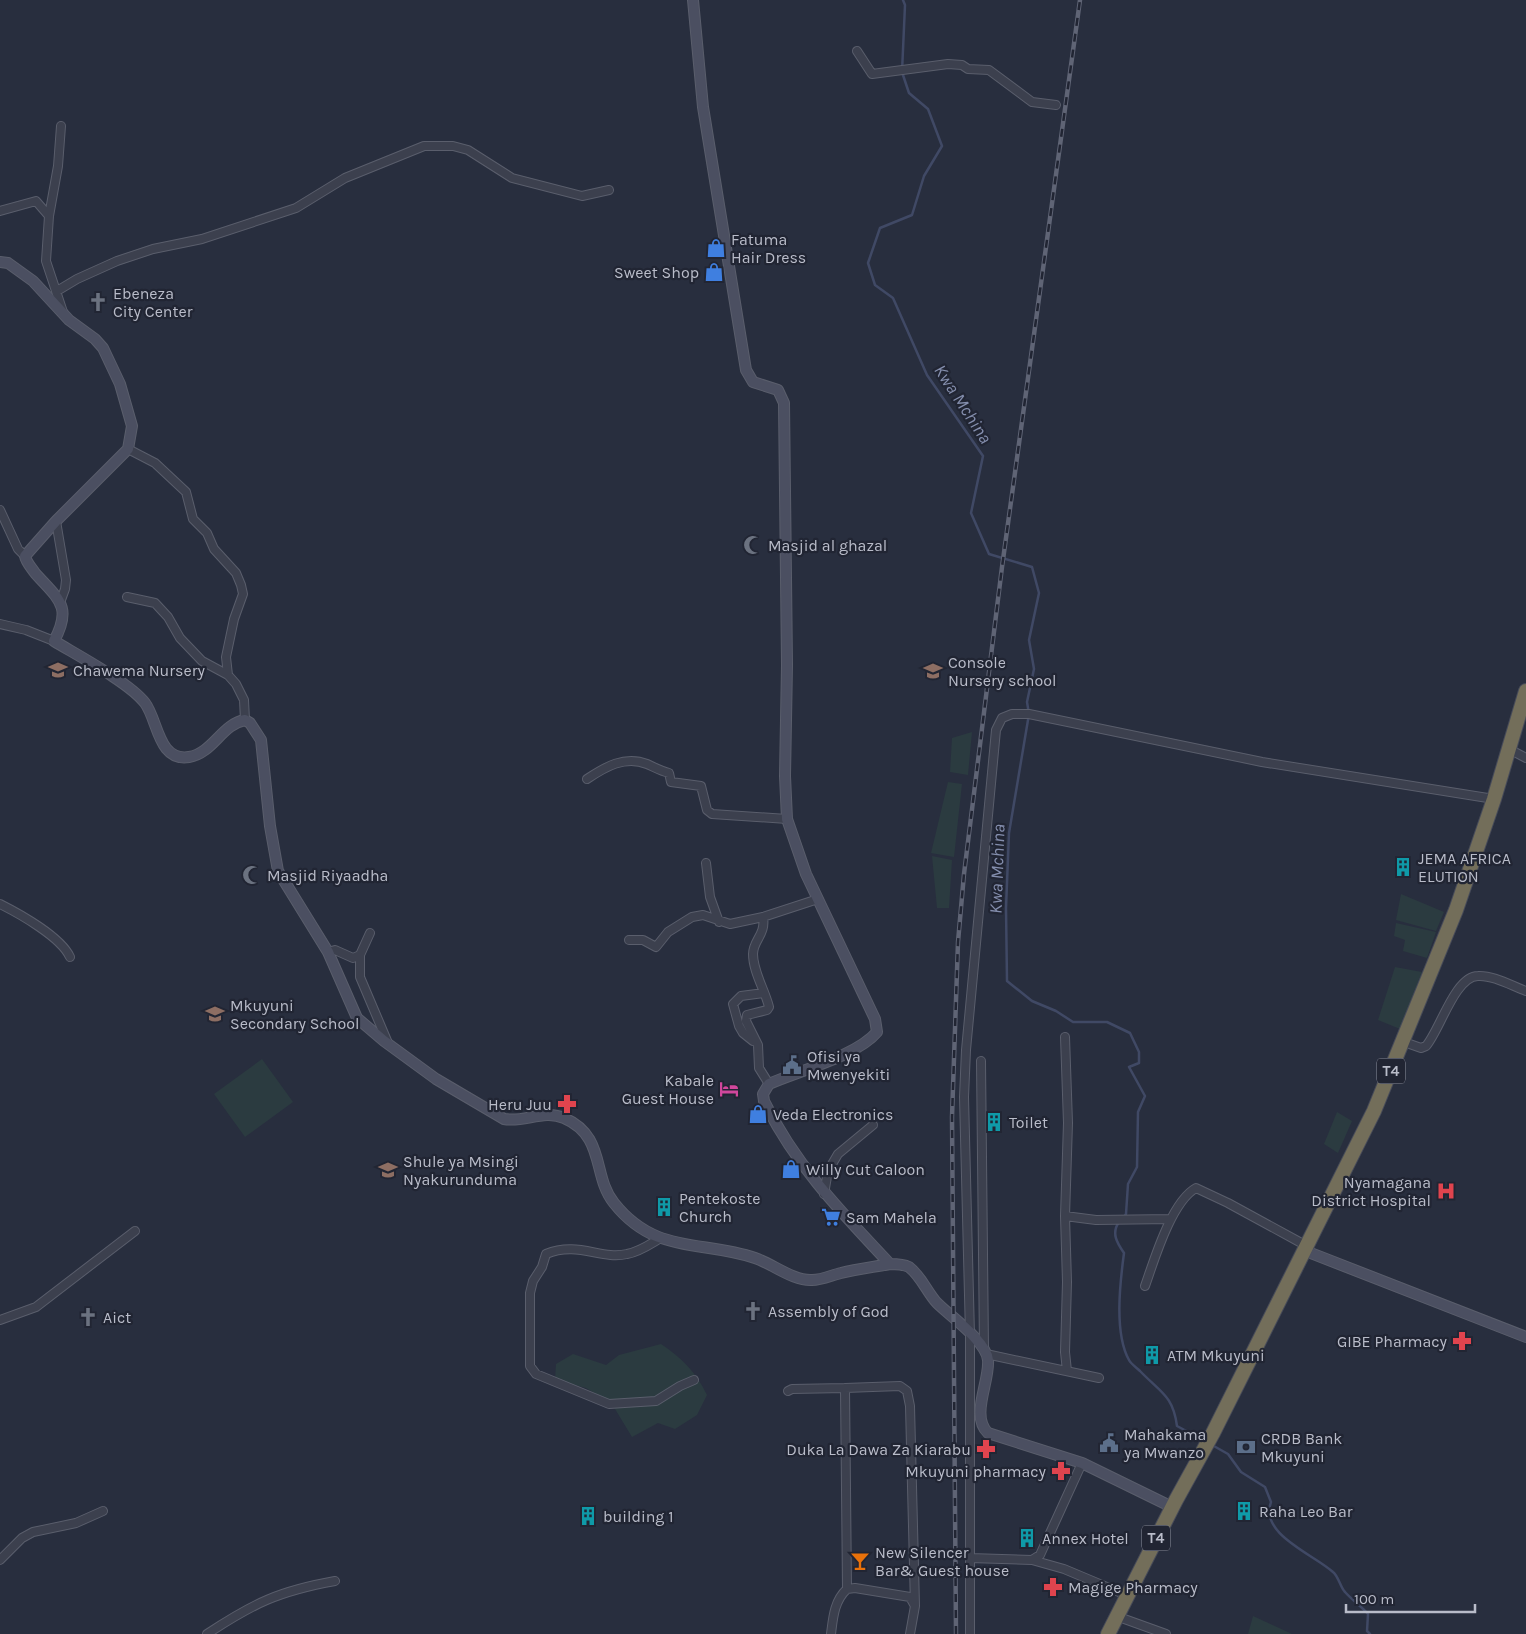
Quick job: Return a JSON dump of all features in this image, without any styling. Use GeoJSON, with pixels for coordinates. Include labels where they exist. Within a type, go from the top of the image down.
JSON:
{"type":"FeatureCollection","features":[{"type":"Feature","properties":{"kind":"highway","name":"T4"},"geometry":{"type":"LineString","coordinates":[[1108,1634],[1172,1507],[1210,1439],[1374,1111],[1404,1042],[1456,910],[1494,799],[1526,691]]}},
{"type":"Feature","properties":{"kind":"street"},"geometry":{"type":"LineString","coordinates":[[693,0],[703,107],[746,370],[753,382],[778,390],[784,403],[787,665],[784,776],[787,819],[797,851],[875,1019],[877,1032],[872,1039],[840,1055],[769,1084],[763,1094],[768,1109],[790,1149],[824,1194],[890,1264]]}},
{"type":"Feature","properties":{"kind":"street"},"geometry":{"type":"LineString","coordinates":[[857,51],[872,74],[948,64],[962,66],[968,70],[989,70],[1032,102],[1056,105]]}},
{"type":"Feature","properties":{"kind":"street"},"geometry":{"type":"LineString","coordinates":[[61,126],[58,166],[49,216],[46,261],[63,312]]}},
{"type":"Feature","properties":{"kind":"street"},"geometry":{"type":"LineString","coordinates":[[57,291],[77,279],[117,261],[153,249],[202,239],[296,208],[345,178],[424,146],[453,146],[468,150],[512,178],[582,196],[609,190]]}},
{"type":"Feature","properties":{"kind":"street"},"geometry":{"type":"LineString","coordinates":[[0,211],[36,201],[49,216]]}},
{"type":"Feature","properties":{"kind":"street"},"geometry":{"type":"LineString","coordinates":[[0,262],[8,263],[26,275],[75,326],[95,339],[107,355],[128,407],[132,435],[128,449],[56,521],[25,556]]}},
{"type":"Feature","properties":{"kind":"street"},"geometry":{"type":"LineString","coordinates":[[128,449],[155,462],[186,492],[193,519],[207,533],[214,549],[236,573],[243,594],[234,619],[226,657],[228,675]]}},
{"type":"Feature","properties":{"kind":"street"},"geometry":{"type":"LineString","coordinates":[[0,510],[18,549],[25,556],[31,568],[61,600],[64,612],[62,625],[54,641]]}},
{"type":"Feature","properties":{"kind":"street"},"geometry":{"type":"LineString","coordinates":[[56,521],[66,580],[61,600]]}},
{"type":"Feature","properties":{"kind":"street"},"geometry":{"type":"LineString","coordinates":[[126,597],[155,603],[168,617],[180,638],[202,661],[228,675],[236,684],[244,700],[245,720]]}},
{"type":"Feature","properties":{"kind":"street"},"geometry":{"type":"LineString","coordinates":[[0,624],[26,630],[54,641],[137,694],[150,712],[165,748],[171,754],[180,757],[197,754],[208,748],[227,730],[245,720]]}},
{"type":"Feature","properties":{"kind":"street"},"geometry":{"type":"LineString","coordinates":[[970,1634],[970,1335],[964,1097],[996,730],[1002,718],[1012,714],[1029,714],[1262,762],[1494,799]]}},
{"type":"Feature","properties":{"kind":"street"},"geometry":{"type":"LineString","coordinates":[[245,720],[250,723],[261,740],[270,826],[278,871],[328,952],[357,1018],[389,1045],[436,1079],[504,1119],[514,1120],[550,1115],[565,1118],[576,1126],[592,1144],[606,1189],[613,1203],[659,1239],[748,1256],[811,1280],[890,1264],[905,1265],[915,1273],[937,1302],[985,1352],[1099,1378]]}},
{"type":"Feature","properties":{"kind":"street"},"geometry":{"type":"LineString","coordinates":[[1509,749],[1526,758]]}},
{"type":"Feature","properties":{"kind":"street"},"geometry":{"type":"LineString","coordinates":[[587,779],[612,765],[627,761],[638,761],[668,773],[671,782],[701,786],[707,810],[712,814],[787,819]]}},
{"type":"Feature","properties":{"kind":"street"},"geometry":{"type":"LineString","coordinates":[[706,863],[710,897],[719,922]]}},
{"type":"Feature","properties":{"kind":"street"},"geometry":{"type":"LineString","coordinates":[[629,940],[643,940],[656,947],[668,932],[692,917],[703,915],[719,922],[730,924],[763,917],[818,899]]}},
{"type":"Feature","properties":{"kind":"street"},"geometry":{"type":"LineString","coordinates":[[0,904],[19,913],[65,946],[70,957]]}},
{"type":"Feature","properties":{"kind":"street"},"geometry":{"type":"LineString","coordinates":[[763,917],[762,934],[753,952],[769,1006],[767,1010],[749,1014],[746,1018],[758,1049],[759,1068],[769,1084]]}},
{"type":"Feature","properties":{"kind":"street"},"geometry":{"type":"LineString","coordinates":[[370,933],[360,955],[359,969],[364,990],[389,1045]]}},
{"type":"Feature","properties":{"kind":"street"},"geometry":{"type":"LineString","coordinates":[[328,952],[335,950],[353,958],[360,955]]}},
{"type":"Feature","properties":{"kind":"street"},"geometry":{"type":"LineString","coordinates":[[1404,1042],[1420,1048],[1426,1046],[1460,986],[1470,977],[1476,975],[1526,991]]}},
{"type":"Feature","properties":{"kind":"street"},"geometry":{"type":"LineString","coordinates":[[758,1049],[739,1026],[733,1004],[741,996],[764,993]]}},
{"type":"Feature","properties":{"kind":"street"},"geometry":{"type":"LineString","coordinates":[[1065,1037],[1068,1123],[1065,1216],[1067,1282],[1065,1352],[1067,1371]]}},
{"type":"Feature","properties":{"kind":"street"},"geometry":{"type":"LineString","coordinates":[[981,1061],[985,1352],[988,1361],[981,1415],[984,1428],[988,1433],[1082,1463],[1172,1507]]}},
{"type":"Feature","properties":{"kind":"street"},"geometry":{"type":"LineString","coordinates":[[824,1194],[828,1171],[838,1154],[873,1125]]}},
{"type":"Feature","properties":{"kind":"street"},"geometry":{"type":"LineString","coordinates":[[1145,1286],[1171,1219],[1191,1191],[1196,1188],[1236,1207],[1304,1248],[1526,1338]]}},
{"type":"Feature","properties":{"kind":"street"},"geometry":{"type":"LineString","coordinates":[[1065,1216],[1096,1220],[1171,1219]]}},
{"type":"Feature","properties":{"kind":"street"},"geometry":{"type":"LineString","coordinates":[[0,1320],[36,1307],[134,1231]]}},
{"type":"Feature","properties":{"kind":"street"},"geometry":{"type":"LineString","coordinates":[[659,1239],[629,1254],[621,1255],[573,1248],[546,1254],[542,1267],[533,1281],[530,1293],[530,1366],[536,1374],[609,1404],[656,1401],[680,1386],[694,1380]]}},
{"type":"Feature","properties":{"kind":"street"},"geometry":{"type":"LineString","coordinates":[[788,1391],[792,1389],[900,1386],[907,1392],[910,1406],[914,1606],[910,1634]]}},
{"type":"Feature","properties":{"kind":"street"},"geometry":{"type":"LineString","coordinates":[[831,1634],[836,1606],[847,1589],[845,1388]]}},
{"type":"Feature","properties":{"kind":"street"},"geometry":{"type":"LineString","coordinates":[[1032,1560],[1042,1551],[1082,1463]]}},
{"type":"Feature","properties":{"kind":"street"},"geometry":{"type":"LineString","coordinates":[[0,1560],[22,1538],[33,1532],[76,1524],[103,1511]]}},
{"type":"Feature","properties":{"kind":"street"},"geometry":{"type":"LineString","coordinates":[[970,1558],[1032,1560],[1064,1569],[1126,1595]]}},
{"type":"Feature","properties":{"kind":"street"},"geometry":{"type":"LineString","coordinates":[[207,1634],[262,1600],[303,1587],[335,1581]]}},
{"type":"Feature","properties":{"kind":"street"},"geometry":{"type":"LineString","coordinates":[[847,1589],[856,1588],[910,1597],[914,1606]]}},
{"type":"Feature","properties":{"kind":"street"},"geometry":{"type":"LineString","coordinates":[[1116,1616],[1166,1634]]}},
{"type":"Feature","properties":{"kind":"shaded area"},"geometry":{"type":"Polygon","coordinates":[[[972,732],[968,775],[950,772],[952,738],[972,732]]]}},
{"type":"Feature","properties":{"kind":"shaded area"},"geometry":{"type":"Polygon","coordinates":[[[948,782],[962,784],[954,857],[931,853],[948,782]]]}},
{"type":"Feature","properties":{"kind":"shaded area"},"geometry":{"type":"Polygon","coordinates":[[[932,856],[952,860],[949,908],[937,908],[932,856]]]}},
{"type":"Feature","properties":{"kind":"shaded area"},"geometry":{"type":"Polygon","coordinates":[[[1401,894],[1444,912],[1436,931],[1396,920],[1401,894]]]}},
{"type":"Feature","properties":{"kind":"shaded area"},"geometry":{"type":"Polygon","coordinates":[[[1396,923],[1436,932],[1427,958],[1403,951],[1405,940],[1394,936],[1396,923]]]}},
{"type":"Feature","properties":{"kind":"shaded area"},"geometry":{"type":"Polygon","coordinates":[[[1395,967],[1422,972],[1400,1029],[1378,1020],[1395,967]]]}},
{"type":"Feature","properties":{"kind":"shaded area"},"geometry":{"type":"Polygon","coordinates":[[[262,1059],[293,1102],[245,1137],[214,1094],[262,1059]]]}},
{"type":"Feature","properties":{"kind":"shaded area"},"geometry":{"type":"Polygon","coordinates":[[[1337,1112],[1352,1121],[1338,1153],[1324,1144],[1337,1112]]]}},
{"type":"Feature","properties":{"kind":"shaded area"},"geometry":{"type":"Polygon","coordinates":[[[661,1344],[688,1366],[707,1395],[697,1415],[675,1429],[658,1423],[632,1437],[612,1404],[586,1388],[555,1380],[556,1364],[573,1354],[606,1365],[619,1355],[661,1344]]]}},
{"type":"Feature","properties":{"kind":"shaded area"},"geometry":{"type":"Polygon","coordinates":[[[1253,1616],[1292,1634],[1248,1634],[1253,1616]]]}},
{"type":"Feature","properties":{"kind":"waterway","name":"Kwa Mchina"},"geometry":{"type":"LineString","coordinates":[[903,0],[905,5],[902,72],[909,93],[928,109],[942,146],[924,176],[912,215],[880,228],[868,263],[875,285],[893,298],[927,375],[983,456],[971,513],[989,554],[1032,567],[1039,593],[1029,640],[1034,669],[1027,702],[1029,714],[1009,833],[1006,908],[1007,981],[1032,1001],[1056,1011],[1073,1022],[1107,1022],[1130,1033],[1139,1052],[1139,1063],[1129,1067],[1145,1096],[1138,1112],[1137,1167],[1128,1184],[1126,1214],[1123,1218]]}},
{"type":"Feature","properties":{"kind":"waterway","name":"Kwa Mchina"},"geometry":{"type":"LineString","coordinates":[[1119,1222],[1115,1234],[1117,1242],[1124,1253],[1119,1308],[1124,1349],[1131,1363],[1169,1401],[1177,1426],[1205,1441]]}},
{"type":"Feature","properties":{"kind":"waterway","name":"Kwa Mchina"},"geometry":{"type":"LineString","coordinates":[[1212,1445],[1228,1454],[1241,1472],[1265,1487],[1271,1502],[1269,1513],[1273,1524],[1290,1542],[1335,1574],[1345,1592],[1368,1614],[1367,1631],[1370,1634]]}},
{"type":"Feature","properties":{"kind":"railway"},"geometry":{"type":"LineString","coordinates":[[956,1634],[952,1117],[958,942],[964,874],[1002,567],[1080,0]]}},
{"type":"Feature","properties":{"kind":"place","name":"Fatuma Hair Dress"},"geometry":{"type":"Point","coordinates":[716,248]}},
{"type":"Feature","properties":{"kind":"place","name":"Sweet Shop"},"geometry":{"type":"Point","coordinates":[714,272]}},
{"type":"Feature","properties":{"kind":"place","name":"Ebeneza City Center"},"geometry":{"type":"Point","coordinates":[98,302]}},
{"type":"Feature","properties":{"kind":"place","name":"Masjid al ghazal"},"geometry":{"type":"Point","coordinates":[753,545]}},
{"type":"Feature","properties":{"kind":"place","name":"Chawema Nursery"},"geometry":{"type":"Point","coordinates":[58,670]}},
{"type":"Feature","properties":{"kind":"place","name":"Console Nursery school"},"geometry":{"type":"Point","coordinates":[933,671]}},
{"type":"Feature","properties":{"kind":"place","name":"JEMA AFRICA ELUTION"},"geometry":{"type":"Point","coordinates":[1403,867]}},
{"type":"Feature","properties":{"kind":"place","name":"Masjid Riyaadha"},"geometry":{"type":"Point","coordinates":[252,875]}},
{"type":"Feature","properties":{"kind":"place","name":"Mkuyuni Secondary School"},"geometry":{"type":"Point","coordinates":[215,1014]}},
{"type":"Feature","properties":{"kind":"place","name":"Ofisi ya Mwenyekiti"},"geometry":{"type":"Point","coordinates":[792,1065]}},
{"type":"Feature","properties":{"kind":"place","name":"Kabale Guest House"},"geometry":{"type":"Point","coordinates":[729,1089]}},
{"type":"Feature","properties":{"kind":"place","name":"Heru Juu"},"geometry":{"type":"Point","coordinates":[567,1104]}},
{"type":"Feature","properties":{"kind":"place","name":"Veda Electronics"},"geometry":{"type":"Point","coordinates":[758,1114]}},
{"type":"Feature","properties":{"kind":"place","name":"Toilet"},"geometry":{"type":"Point","coordinates":[994,1122]}},
{"type":"Feature","properties":{"kind":"place","name":"Willy Cut Caloon"},"geometry":{"type":"Point","coordinates":[791,1169]}},
{"type":"Feature","properties":{"kind":"place","name":"Shule ya Msingi Nyakurunduma"},"geometry":{"type":"Point","coordinates":[388,1170]}},
{"type":"Feature","properties":{"kind":"place","name":"Nyamagana District Hospital"},"geometry":{"type":"Point","coordinates":[1446,1191]}},
{"type":"Feature","properties":{"kind":"place","name":"Pentekoste Church"},"geometry":{"type":"Point","coordinates":[664,1207]}},
{"type":"Feature","properties":{"kind":"place","name":"Sam Mahela"},"geometry":{"type":"Point","coordinates":[831,1217]}},
{"type":"Feature","properties":{"kind":"place","name":"Assembly of God"},"geometry":{"type":"Point","coordinates":[753,1311]}},
{"type":"Feature","properties":{"kind":"place","name":"Aict"},"geometry":{"type":"Point","coordinates":[88,1317]}},
{"type":"Feature","properties":{"kind":"place","name":"GIBE Pharmacy"},"geometry":{"type":"Point","coordinates":[1462,1341]}},
{"type":"Feature","properties":{"kind":"place","name":"ATM Mkuyuni"},"geometry":{"type":"Point","coordinates":[1152,1355]}},
{"type":"Feature","properties":{"kind":"place","name":"Mahakama ya Mwanzo"},"geometry":{"type":"Point","coordinates":[1109,1443]}},
{"type":"Feature","properties":{"kind":"place","name":"CRDB Bank Mkuyuni"},"geometry":{"type":"Point","coordinates":[1246,1447]}},
{"type":"Feature","properties":{"kind":"place","name":"Duka La Dawa Za Kiarabu"},"geometry":{"type":"Point","coordinates":[986,1449]}},
{"type":"Feature","properties":{"kind":"place","name":"Mkuyuni pharmacy"},"geometry":{"type":"Point","coordinates":[1061,1471]}},
{"type":"Feature","properties":{"kind":"place","name":"Raha Leo Bar"},"geometry":{"type":"Point","coordinates":[1244,1511]}},
{"type":"Feature","properties":{"kind":"place","name":"building 1"},"geometry":{"type":"Point","coordinates":[588,1516]}},
{"type":"Feature","properties":{"kind":"place","name":"Annex Hotel"},"geometry":{"type":"Point","coordinates":[1027,1538]}},
{"type":"Feature","properties":{"kind":"place","name":"New Silencer Bar& Guest house"},"geometry":{"type":"Point","coordinates":[860,1561]}},
{"type":"Feature","properties":{"kind":"place","name":"Magige Pharmacy"},"geometry":{"type":"Point","coordinates":[1053,1587]}}]}
